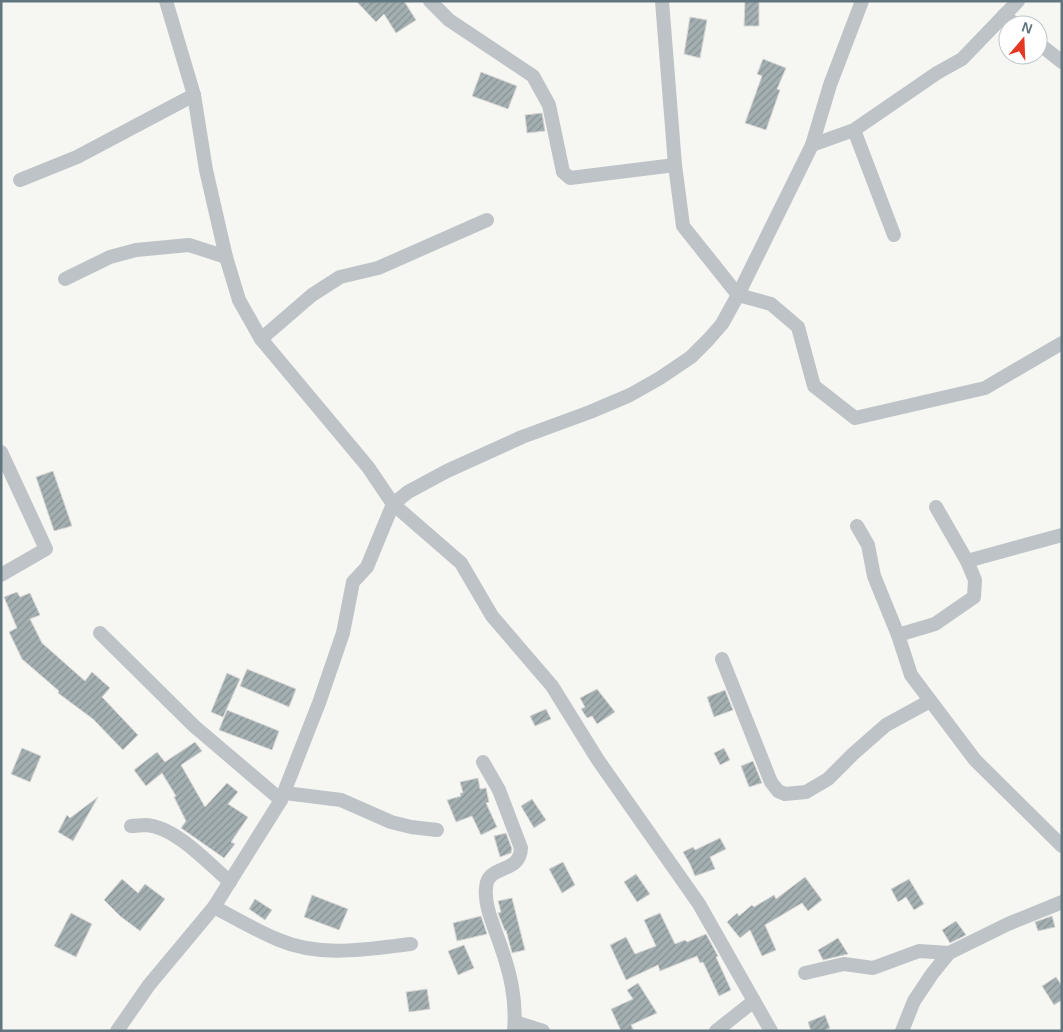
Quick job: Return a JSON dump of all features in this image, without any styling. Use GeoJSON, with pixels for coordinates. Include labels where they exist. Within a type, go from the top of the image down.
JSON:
{"type":"FeatureCollection","features":[{"type":"Feature","properties":{"kind":"street"},"geometry":{"type":"LineString","coordinates":[[166,1],[194,95],[206,170],[226,257],[239,300],[261,339],[368,467],[393,504],[461,563],[492,616],[552,686],[598,760],[699,904],[771,1031]]}},
{"type":"Feature","properties":{"kind":"street"},"geometry":{"type":"LineString","coordinates":[[430,1],[449,20],[533,76],[549,105],[562,172],[570,178],[675,165]]}},
{"type":"Feature","properties":{"kind":"street"},"geometry":{"type":"LineString","coordinates":[[662,1],[675,165],[683,226],[738,295],[770,304],[798,327],[814,386],[855,418],[985,388],[1062,343]]}},
{"type":"Feature","properties":{"kind":"street"},"geometry":{"type":"LineString","coordinates":[[117,1031],[149,985],[214,907],[283,796],[343,634],[353,582],[368,567],[393,504],[408,492],[447,471],[522,437],[622,398],[660,378],[691,357],[708,340],[722,324],[738,295],[812,145],[830,85],[862,1]]}},
{"type":"Feature","properties":{"kind":"street"},"geometry":{"type":"LineString","coordinates":[[1004,15],[1018,1]]}},
{"type":"Feature","properties":{"kind":"street"},"geometry":{"type":"LineString","coordinates":[[812,145],[854,130],[937,73],[962,59],[998,21]]}},
{"type":"Feature","properties":{"kind":"street"},"geometry":{"type":"LineString","coordinates":[[1048,51],[1062,62]]}},
{"type":"Feature","properties":{"kind":"street"},"geometry":{"type":"LineString","coordinates":[[20,180],[77,157],[194,95]]}},
{"type":"Feature","properties":{"kind":"street"},"geometry":{"type":"LineString","coordinates":[[854,130],[894,235]]}},
{"type":"Feature","properties":{"kind":"street"},"geometry":{"type":"LineString","coordinates":[[261,339],[312,295],[340,277],[378,268],[487,220]]}},
{"type":"Feature","properties":{"kind":"street"},"geometry":{"type":"LineString","coordinates":[[65,279],[110,257],[136,250],[189,245],[226,257]]}},
{"type":"Feature","properties":{"kind":"street"},"geometry":{"type":"LineString","coordinates":[[1,452],[46,549],[1,575]]}},
{"type":"Feature","properties":{"kind":"street"},"geometry":{"type":"LineString","coordinates":[[898,635],[935,624],[974,597],[975,580],[967,561],[936,507]]}},
{"type":"Feature","properties":{"kind":"street"},"geometry":{"type":"LineString","coordinates":[[857,526],[868,545],[874,576],[912,675],[930,702],[975,760],[1062,846]]}},
{"type":"Feature","properties":{"kind":"street"},"geometry":{"type":"LineString","coordinates":[[967,561],[1062,535]]}},
{"type":"Feature","properties":{"kind":"street"},"geometry":{"type":"LineString","coordinates":[[100,633],[194,726],[283,796],[342,800],[391,822],[437,830]]}},
{"type":"Feature","properties":{"kind":"street"},"geometry":{"type":"LineString","coordinates":[[722,659],[771,782],[778,791],[785,794],[806,792],[828,780],[853,754],[886,725],[930,702]]}},
{"type":"Feature","properties":{"kind":"street"},"geometry":{"type":"LineString","coordinates":[[483,762],[499,790],[521,848],[517,862],[493,874],[487,880],[485,889],[490,914],[512,981],[515,1026],[543,1031]]}},
{"type":"Feature","properties":{"kind":"street"},"geometry":{"type":"LineString","coordinates":[[131,826],[147,825],[166,831],[184,842],[230,882]]}},
{"type":"Feature","properties":{"kind":"street"},"geometry":{"type":"LineString","coordinates":[[902,1031],[914,1000],[949,954],[1008,924],[1062,902]]}},
{"type":"Feature","properties":{"kind":"street"},"geometry":{"type":"LineString","coordinates":[[214,907],[280,940],[309,949],[336,951],[411,944]]}},
{"type":"Feature","properties":{"kind":"street"},"geometry":{"type":"LineString","coordinates":[[805,973],[844,964],[873,968],[919,951],[949,954]]}},
{"type":"Feature","properties":{"kind":"street"},"geometry":{"type":"LineString","coordinates":[[716,1031],[754,1000]]}},
{"type":"Feature","properties":{"kind":"building"},"geometry":{"type":"Polygon","coordinates":[[[356,1],[404,1],[416,20],[396,33],[384,14],[376,22],[356,1]]]}},
{"type":"Feature","properties":{"kind":"building"},"geometry":{"type":"Polygon","coordinates":[[[745,1],[759,1],[759,26],[744,26],[745,1]]]}},
{"type":"Feature","properties":{"kind":"building"},"geometry":{"type":"Polygon","coordinates":[[[690,17],[707,20],[700,58],[684,54],[690,17]]]}},
{"type":"Feature","properties":{"kind":"building"},"geometry":{"type":"Polygon","coordinates":[[[763,59],[786,68],[777,89],[780,90],[766,130],[745,123],[762,76],[757,74],[763,59]]]}},
{"type":"Feature","properties":{"kind":"building"},"geometry":{"type":"Polygon","coordinates":[[[481,72],[517,86],[508,109],[472,96],[481,72]]]}},
{"type":"Feature","properties":{"kind":"building"},"geometry":{"type":"Polygon","coordinates":[[[542,113],[545,131],[527,133],[525,115],[542,113]]]}},
{"type":"Feature","properties":{"kind":"building"},"geometry":{"type":"Polygon","coordinates":[[[53,471],[72,526],[54,531],[36,477],[53,471]]]}},
{"type":"Feature","properties":{"kind":"building"},"geometry":{"type":"Polygon","coordinates":[[[17,592],[20,597],[30,593],[40,615],[30,619],[42,643],[85,681],[92,672],[110,688],[102,697],[138,735],[123,750],[93,719],[58,693],[59,691],[22,659],[9,632],[17,628],[4,597],[17,592]]]}},
{"type":"Feature","properties":{"kind":"building"},"geometry":{"type":"Polygon","coordinates":[[[247,669],[296,689],[289,707],[240,686],[247,669]]]}},
{"type":"Feature","properties":{"kind":"building"},"geometry":{"type":"Polygon","coordinates":[[[227,673],[240,679],[223,717],[211,712],[227,673]]]}},
{"type":"Feature","properties":{"kind":"building"},"geometry":{"type":"Polygon","coordinates":[[[597,689],[615,712],[597,724],[592,716],[587,718],[581,709],[585,707],[580,698],[597,689]]]}},
{"type":"Feature","properties":{"kind":"building"},"geometry":{"type":"Polygon","coordinates":[[[725,690],[733,710],[714,717],[707,697],[725,690]]]}},
{"type":"Feature","properties":{"kind":"building"},"geometry":{"type":"Polygon","coordinates":[[[546,709],[551,719],[535,726],[530,716],[546,709]]]}},
{"type":"Feature","properties":{"kind":"building"},"geometry":{"type":"Polygon","coordinates":[[[227,710],[279,731],[272,750],[219,730],[227,710]]]}},
{"type":"Feature","properties":{"kind":"building"},"geometry":{"type":"Polygon","coordinates":[[[195,742],[202,751],[181,765],[205,807],[227,783],[238,792],[228,804],[248,817],[231,842],[235,844],[224,858],[181,828],[186,821],[174,797],[176,796],[162,773],[146,786],[134,770],[157,752],[165,762],[195,742]]]}},
{"type":"Feature","properties":{"kind":"building"},"geometry":{"type":"Polygon","coordinates":[[[22,748],[41,756],[30,782],[11,774],[22,748]]]}},
{"type":"Feature","properties":{"kind":"building"},"geometry":{"type":"Polygon","coordinates":[[[724,748],[730,760],[720,765],[714,753],[724,748]]]}},
{"type":"Feature","properties":{"kind":"building"},"geometry":{"type":"Polygon","coordinates":[[[753,761],[762,783],[749,787],[741,766],[753,761]]]}},
{"type":"Feature","properties":{"kind":"building"},"geometry":{"type":"Polygon","coordinates":[[[478,778],[480,789],[486,788],[489,802],[486,803],[497,827],[481,835],[472,816],[456,822],[447,800],[461,796],[460,793],[463,793],[460,782],[478,778]]]}},
{"type":"Feature","properties":{"kind":"building"},"geometry":{"type":"Polygon","coordinates":[[[98,797],[73,841],[58,832],[67,815],[70,818],[98,797]]]}},
{"type":"Feature","properties":{"kind":"building"},"geometry":{"type":"Polygon","coordinates":[[[532,799],[546,820],[534,828],[521,806],[532,799]]]}},
{"type":"Feature","properties":{"kind":"building"},"geometry":{"type":"Polygon","coordinates":[[[506,833],[512,849],[511,853],[500,857],[494,836],[506,833]]]}},
{"type":"Feature","properties":{"kind":"building"},"geometry":{"type":"Polygon","coordinates":[[[720,838],[726,849],[710,857],[715,869],[695,876],[683,852],[693,847],[695,850],[720,838]]]}},
{"type":"Feature","properties":{"kind":"building"},"geometry":{"type":"Polygon","coordinates":[[[563,862],[575,885],[562,893],[549,869],[563,862]]]}},
{"type":"Feature","properties":{"kind":"building"},"geometry":{"type":"Polygon","coordinates":[[[636,874],[650,894],[637,902],[624,882],[636,874]]]}},
{"type":"Feature","properties":{"kind":"building"},"geometry":{"type":"Polygon","coordinates":[[[805,877],[822,900],[808,911],[802,903],[765,925],[776,950],[762,956],[750,930],[740,938],[727,922],[737,913],[739,916],[752,905],[754,907],[774,895],[776,899],[805,877]]]}},
{"type":"Feature","properties":{"kind":"building"},"geometry":{"type":"Polygon","coordinates":[[[122,879],[138,893],[145,884],[165,899],[140,931],[120,916],[104,900],[122,879]]]}},
{"type":"Feature","properties":{"kind":"building"},"geometry":{"type":"Polygon","coordinates":[[[909,879],[924,904],[914,910],[906,897],[898,902],[891,889],[909,879]]]}},
{"type":"Feature","properties":{"kind":"building"},"geometry":{"type":"Polygon","coordinates":[[[312,895],[348,909],[339,930],[304,917],[312,895]]]}},
{"type":"Feature","properties":{"kind":"building"},"geometry":{"type":"Polygon","coordinates":[[[512,898],[525,950],[512,953],[506,930],[498,913],[501,912],[498,901],[512,898]]]}},
{"type":"Feature","properties":{"kind":"building"},"geometry":{"type":"Polygon","coordinates":[[[255,899],[272,910],[265,920],[249,909],[255,899]]]}},
{"type":"Feature","properties":{"kind":"building"},"geometry":{"type":"Polygon","coordinates":[[[71,913],[92,924],[76,957],[54,946],[71,913]]]}},
{"type":"Feature","properties":{"kind":"building"},"geometry":{"type":"Polygon","coordinates":[[[660,913],[675,944],[685,940],[687,942],[706,934],[718,956],[716,957],[731,990],[719,996],[703,962],[700,963],[697,956],[660,971],[658,965],[626,980],[610,945],[626,937],[635,954],[656,946],[644,920],[660,913]]]}},
{"type":"Feature","properties":{"kind":"building"},"geometry":{"type":"Polygon","coordinates":[[[481,916],[487,934],[457,941],[453,923],[481,916]]]}},
{"type":"Feature","properties":{"kind":"building"},"geometry":{"type":"Polygon","coordinates":[[[1052,916],[1055,927],[1038,931],[1035,922],[1052,916]]]}},
{"type":"Feature","properties":{"kind":"building"},"geometry":{"type":"Polygon","coordinates":[[[956,921],[966,935],[950,943],[942,930],[956,921]]]}},
{"type":"Feature","properties":{"kind":"building"},"geometry":{"type":"Polygon","coordinates":[[[838,938],[848,954],[823,960],[818,950],[838,938]]]}},
{"type":"Feature","properties":{"kind":"building"},"geometry":{"type":"Polygon","coordinates":[[[464,945],[474,968],[458,975],[448,951],[464,945]]]}},
{"type":"Feature","properties":{"kind":"building"},"geometry":{"type":"Polygon","coordinates":[[[1056,977],[1062,986],[1062,1000],[1054,1005],[1042,986],[1056,977]]]}},
{"type":"Feature","properties":{"kind":"building"},"geometry":{"type":"Polygon","coordinates":[[[638,983],[657,1013],[631,1025],[634,1031],[621,1031],[611,1009],[633,999],[627,990],[638,983]]]}},
{"type":"Feature","properties":{"kind":"building"},"geometry":{"type":"Polygon","coordinates":[[[427,989],[430,1009],[409,1012],[406,992],[427,989]]]}},
{"type":"Feature","properties":{"kind":"building"},"geometry":{"type":"Polygon","coordinates":[[[825,1015],[830,1028],[823,1031],[811,1031],[808,1022],[825,1015]]]}}]}
